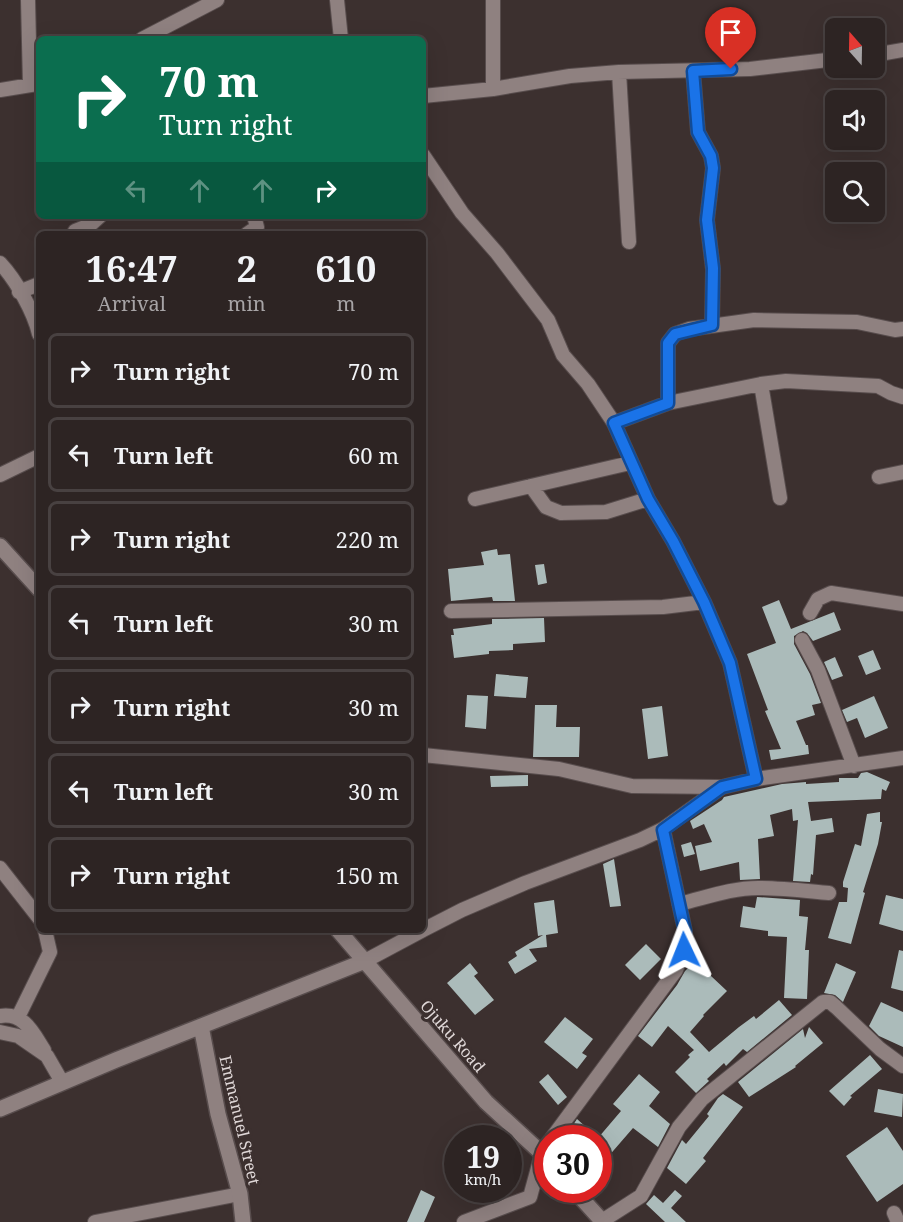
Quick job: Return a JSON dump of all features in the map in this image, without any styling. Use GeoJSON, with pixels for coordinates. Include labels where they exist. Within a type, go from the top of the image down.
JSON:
{"type":"FeatureCollection","features":[{"type":"Feature","properties":{"kind":"main road"},"geometry":{"type":"LineString","coordinates":[[0,546],[36,587]]}},
{"type":"Feature","properties":{"kind":"main road","name":"Ojuku Road"},"geometry":{"type":"LineString","coordinates":[[341,933],[486,1102],[534,1143]]}},
{"type":"Feature","properties":{"kind":"main road"},"geometry":{"type":"LineString","coordinates":[[0,1109],[365,961]]}},
{"type":"Feature","properties":{"kind":"main road","name":"Emmanuel Street"},"geometry":{"type":"LineString","coordinates":[[201,1026],[218,1114],[240,1194],[243,1222]]}},
{"type":"Feature","properties":{"kind":"main road"},"geometry":{"type":"LineString","coordinates":[[586,1203],[603,1221]]}},
{"type":"Feature","properties":{"kind":"street"},"geometry":{"type":"LineString","coordinates":[[0,90],[35,84],[28,0]]}},
{"type":"Feature","properties":{"kind":"street"},"geometry":{"type":"LineString","coordinates":[[148,36],[217,0]]}},
{"type":"Feature","properties":{"kind":"street"},"geometry":{"type":"LineString","coordinates":[[337,0],[341,36]]}},
{"type":"Feature","properties":{"kind":"street"},"geometry":{"type":"LineString","coordinates":[[492,0],[493,89]]}},
{"type":"Feature","properties":{"kind":"street"},"geometry":{"type":"LineString","coordinates":[[885,52],[903,50]]}},
{"type":"Feature","properties":{"kind":"street"},"geometry":{"type":"LineString","coordinates":[[426,96],[493,89],[570,76],[618,72],[750,69],[825,60]]}},
{"type":"Feature","properties":{"kind":"street"},"geometry":{"type":"LineString","coordinates":[[693,71],[698,132],[711,156],[713,168],[707,220],[713,268],[712,325]]}},
{"type":"Feature","properties":{"kind":"street"},"geometry":{"type":"LineString","coordinates":[[618,72],[629,242]]}},
{"type":"Feature","properties":{"kind":"street"},"geometry":{"type":"LineString","coordinates":[[426,159],[462,213],[497,253],[548,320],[563,355],[588,384],[614,423],[648,499],[673,541],[704,602],[730,663],[756,779]]}},
{"type":"Feature","properties":{"kind":"street"},"geometry":{"type":"LineString","coordinates":[[75,231],[90,225],[97,219]]}},
{"type":"Feature","properties":{"kind":"street"},"geometry":{"type":"LineString","coordinates":[[0,263],[36,321]]}},
{"type":"Feature","properties":{"kind":"street"},"geometry":{"type":"LineString","coordinates":[[20,292],[36,285]]}},
{"type":"Feature","properties":{"kind":"street"},"geometry":{"type":"LineString","coordinates":[[668,403],[668,343],[675,334],[712,325],[754,320],[857,322],[895,330],[903,329]]}},
{"type":"Feature","properties":{"kind":"street"},"geometry":{"type":"LineString","coordinates":[[614,423],[668,403],[760,384],[786,381],[878,386],[903,397]]}},
{"type":"Feature","properties":{"kind":"street"},"geometry":{"type":"LineString","coordinates":[[760,384],[780,498]]}},
{"type":"Feature","properties":{"kind":"street"},"geometry":{"type":"LineString","coordinates":[[0,475],[36,457]]}},
{"type":"Feature","properties":{"kind":"street"},"geometry":{"type":"LineString","coordinates":[[475,499],[630,463]]}},
{"type":"Feature","properties":{"kind":"street"},"geometry":{"type":"LineString","coordinates":[[879,477],[903,472]]}},
{"type":"Feature","properties":{"kind":"street"},"geometry":{"type":"LineString","coordinates":[[531,486],[546,507],[561,513],[606,512],[648,499]]}},
{"type":"Feature","properties":{"kind":"street"},"geometry":{"type":"LineString","coordinates":[[810,613],[818,599],[831,593],[903,604]]}},
{"type":"Feature","properties":{"kind":"street"},"geometry":{"type":"LineString","coordinates":[[451,611],[663,607],[704,602]]}},
{"type":"Feature","properties":{"kind":"street"},"geometry":{"type":"LineString","coordinates":[[802,640],[818,670],[854,766]]}},
{"type":"Feature","properties":{"kind":"street"},"geometry":{"type":"LineString","coordinates":[[426,755],[559,769],[632,786],[722,787],[756,779],[896,760],[903,772]]}},
{"type":"Feature","properties":{"kind":"street"},"geometry":{"type":"LineString","coordinates":[[426,928],[525,883],[663,830],[722,787]]}},
{"type":"Feature","properties":{"kind":"street"},"geometry":{"type":"LineString","coordinates":[[562,1125],[676,970],[684,950],[685,931],[663,830]]}},
{"type":"Feature","properties":{"kind":"street"},"geometry":{"type":"LineString","coordinates":[[0,868],[36,914]]}},
{"type":"Feature","properties":{"kind":"street"},"geometry":{"type":"LineString","coordinates":[[679,904],[728,892],[758,888],[829,893]]}},
{"type":"Feature","properties":{"kind":"street"},"geometry":{"type":"LineString","coordinates":[[18,1017],[50,952],[46,933]]}},
{"type":"Feature","properties":{"kind":"street"},"geometry":{"type":"LineString","coordinates":[[365,961],[417,933]]}},
{"type":"Feature","properties":{"kind":"street"},"geometry":{"type":"LineString","coordinates":[[603,1221],[641,1196],[679,1127],[702,1099],[823,1002],[830,1002],[880,1049],[903,1066]]}},
{"type":"Feature","properties":{"kind":"street"},"geometry":{"type":"LineString","coordinates":[[0,1016],[18,1017],[28,1025],[62,1082]]}},
{"type":"Feature","properties":{"kind":"street"},"geometry":{"type":"LineString","coordinates":[[0,1032],[18,1036],[47,1056]]}},
{"type":"Feature","properties":{"kind":"street"},"geometry":{"type":"LineString","coordinates":[[464,1222],[530,1197],[534,1186]]}},
{"type":"Feature","properties":{"kind":"street"},"geometry":{"type":"LineString","coordinates":[[95,1222],[240,1194]]}},
{"type":"Feature","properties":{"kind":"building"},"geometry":{"type":"Polygon","coordinates":[[[497,549],[498,555],[510,554],[515,601],[493,601],[492,597],[451,601],[448,569],[484,565],[481,552],[497,549]]]}},
{"type":"Feature","properties":{"kind":"building"},"geometry":{"type":"Polygon","coordinates":[[[544,564],[547,583],[538,585],[535,565],[544,564]]]}},
{"type":"Feature","properties":{"kind":"building"},"geometry":{"type":"Polygon","coordinates":[[[779,600],[791,629],[834,612],[841,630],[813,641],[803,631],[794,636],[794,644],[810,674],[821,703],[812,705],[815,715],[796,721],[808,745],[809,754],[771,760],[769,750],[781,749],[765,711],[768,710],[747,654],[776,643],[762,607],[779,600]]]}},
{"type":"Feature","properties":{"kind":"building"},"geometry":{"type":"Polygon","coordinates":[[[544,618],[545,642],[513,644],[513,650],[489,651],[489,654],[454,658],[451,635],[454,635],[453,629],[492,624],[492,619],[544,618]]]}},
{"type":"Feature","properties":{"kind":"building"},"geometry":{"type":"Polygon","coordinates":[[[873,650],[881,669],[866,675],[858,656],[873,650]]]}},
{"type":"Feature","properties":{"kind":"building"},"geometry":{"type":"Polygon","coordinates":[[[835,657],[843,676],[832,680],[824,662],[835,657]]]}},
{"type":"Feature","properties":{"kind":"building"},"geometry":{"type":"Polygon","coordinates":[[[496,674],[528,677],[526,698],[494,696],[496,674]]]}},
{"type":"Feature","properties":{"kind":"building"},"geometry":{"type":"Polygon","coordinates":[[[467,695],[488,696],[486,729],[465,727],[467,695]]]}},
{"type":"Feature","properties":{"kind":"building"},"geometry":{"type":"Polygon","coordinates":[[[874,696],[888,728],[865,738],[857,718],[847,722],[842,710],[874,696]]]}},
{"type":"Feature","properties":{"kind":"building"},"geometry":{"type":"Polygon","coordinates":[[[535,705],[557,705],[556,727],[580,727],[579,757],[533,757],[535,705]]]}},
{"type":"Feature","properties":{"kind":"building"},"geometry":{"type":"Polygon","coordinates":[[[662,706],[668,756],[648,759],[642,709],[662,706]]]}},
{"type":"Feature","properties":{"kind":"building"},"geometry":{"type":"Polygon","coordinates":[[[867,772],[890,782],[886,791],[882,789],[881,799],[808,802],[811,821],[832,818],[834,832],[816,835],[813,875],[811,874],[810,882],[793,881],[798,820],[793,821],[792,809],[770,815],[774,836],[758,839],[760,879],[740,880],[739,862],[700,871],[695,846],[712,842],[704,824],[693,829],[690,821],[724,797],[782,784],[839,782],[839,778],[858,778],[861,773],[867,772]]]}},
{"type":"Feature","properties":{"kind":"building"},"geometry":{"type":"Polygon","coordinates":[[[528,775],[528,786],[491,787],[490,776],[528,775]]]}},
{"type":"Feature","properties":{"kind":"building"},"geometry":{"type":"Polygon","coordinates":[[[880,812],[880,822],[882,822],[878,844],[863,892],[865,893],[851,944],[828,938],[839,902],[847,902],[848,888],[843,887],[843,882],[855,844],[861,846],[867,814],[880,812]]]}},
{"type":"Feature","properties":{"kind":"building"},"geometry":{"type":"Polygon","coordinates":[[[691,842],[695,854],[684,857],[681,845],[691,842]]]}},
{"type":"Feature","properties":{"kind":"building"},"geometry":{"type":"Polygon","coordinates":[[[614,859],[621,906],[610,907],[603,864],[614,859]]]}},
{"type":"Feature","properties":{"kind":"building"},"geometry":{"type":"Polygon","coordinates":[[[886,895],[903,899],[903,931],[879,924],[886,895]]]}},
{"type":"Feature","properties":{"kind":"building"},"geometry":{"type":"Polygon","coordinates":[[[757,897],[800,900],[799,916],[808,917],[805,950],[809,950],[807,999],[784,998],[787,937],[768,936],[768,931],[740,927],[743,906],[755,908],[757,897]]]}},
{"type":"Feature","properties":{"kind":"building"},"geometry":{"type":"Polygon","coordinates":[[[554,900],[558,933],[546,935],[547,947],[529,949],[537,961],[515,974],[508,962],[517,956],[515,952],[543,935],[538,936],[534,903],[554,900]]]}},
{"type":"Feature","properties":{"kind":"building"},"geometry":{"type":"Polygon","coordinates":[[[646,944],[661,959],[640,980],[625,965],[646,944]]]}},
{"type":"Feature","properties":{"kind":"building"},"geometry":{"type":"Polygon","coordinates":[[[899,950],[903,951],[903,991],[891,988],[899,950]]]}},
{"type":"Feature","properties":{"kind":"building"},"geometry":{"type":"Polygon","coordinates":[[[695,961],[727,991],[690,1032],[709,1052],[739,1027],[754,1016],[756,1019],[779,1000],[792,1015],[747,1052],[743,1049],[726,1066],[724,1063],[696,1093],[675,1072],[694,1050],[668,1026],[652,1047],[638,1036],[685,971],[695,961]]]}},
{"type":"Feature","properties":{"kind":"building"},"geometry":{"type":"Polygon","coordinates":[[[470,963],[478,973],[474,976],[494,1000],[475,1015],[447,983],[470,963]]]}},
{"type":"Feature","properties":{"kind":"building"},"geometry":{"type":"Polygon","coordinates":[[[836,963],[856,972],[843,1002],[835,995],[824,993],[836,963]]]}},
{"type":"Feature","properties":{"kind":"building"},"geometry":{"type":"Polygon","coordinates":[[[881,1002],[903,1012],[903,1047],[879,1036],[869,1026],[881,1002]]]}},
{"type":"Feature","properties":{"kind":"building"},"geometry":{"type":"Polygon","coordinates":[[[565,1017],[593,1039],[582,1053],[587,1056],[577,1069],[544,1042],[565,1017]]]}},
{"type":"Feature","properties":{"kind":"building"},"geometry":{"type":"Polygon","coordinates":[[[809,1027],[823,1043],[796,1067],[749,1097],[738,1082],[803,1029],[805,1038],[809,1027]]]}},
{"type":"Feature","properties":{"kind":"building"},"geometry":{"type":"Polygon","coordinates":[[[870,1055],[882,1069],[850,1096],[852,1097],[844,1106],[829,1091],[870,1055]]]}},
{"type":"Feature","properties":{"kind":"building"},"geometry":{"type":"Polygon","coordinates":[[[548,1074],[567,1097],[558,1105],[539,1082],[548,1074]]]}},
{"type":"Feature","properties":{"kind":"building"},"geometry":{"type":"Polygon","coordinates":[[[639,1074],[660,1092],[649,1106],[670,1124],[658,1147],[633,1128],[612,1152],[612,1125],[609,1125],[621,1111],[613,1104],[639,1074]]]}},
{"type":"Feature","properties":{"kind":"building"},"geometry":{"type":"Polygon","coordinates":[[[878,1089],[903,1094],[902,1117],[874,1112],[878,1089]]]}},
{"type":"Feature","properties":{"kind":"building"},"geometry":{"type":"Polygon","coordinates":[[[723,1094],[743,1107],[703,1158],[706,1161],[686,1184],[667,1168],[682,1140],[686,1144],[709,1116],[707,1114],[723,1094]]]}},
{"type":"Feature","properties":{"kind":"building"},"geometry":{"type":"Polygon","coordinates":[[[577,1119],[584,1125],[573,1125],[577,1119]]]}},
{"type":"Feature","properties":{"kind":"building"},"geometry":{"type":"Polygon","coordinates":[[[887,1127],[903,1151],[903,1184],[877,1202],[846,1156],[887,1127]]]}},
{"type":"Feature","properties":{"kind":"building"},"geometry":{"type":"Polygon","coordinates":[[[421,1190],[435,1197],[424,1222],[407,1222],[421,1190]]]}},
{"type":"Feature","properties":{"kind":"building"},"geometry":{"type":"Polygon","coordinates":[[[675,1190],[682,1196],[671,1208],[686,1222],[665,1222],[646,1204],[654,1195],[663,1203],[675,1190]]]}},
{"type":"Feature","properties":{"kind":"route"},"geometry":{"type":"LineString","coordinates":[[684,950],[685,931],[663,830],[722,787],[756,779],[740,699],[730,663],[704,602],[673,541],[648,499],[614,423],[668,403],[668,343],[675,334],[712,325],[713,268],[707,220],[713,168],[711,156],[698,132],[698,107],[693,71],[731,69]]}}]}
